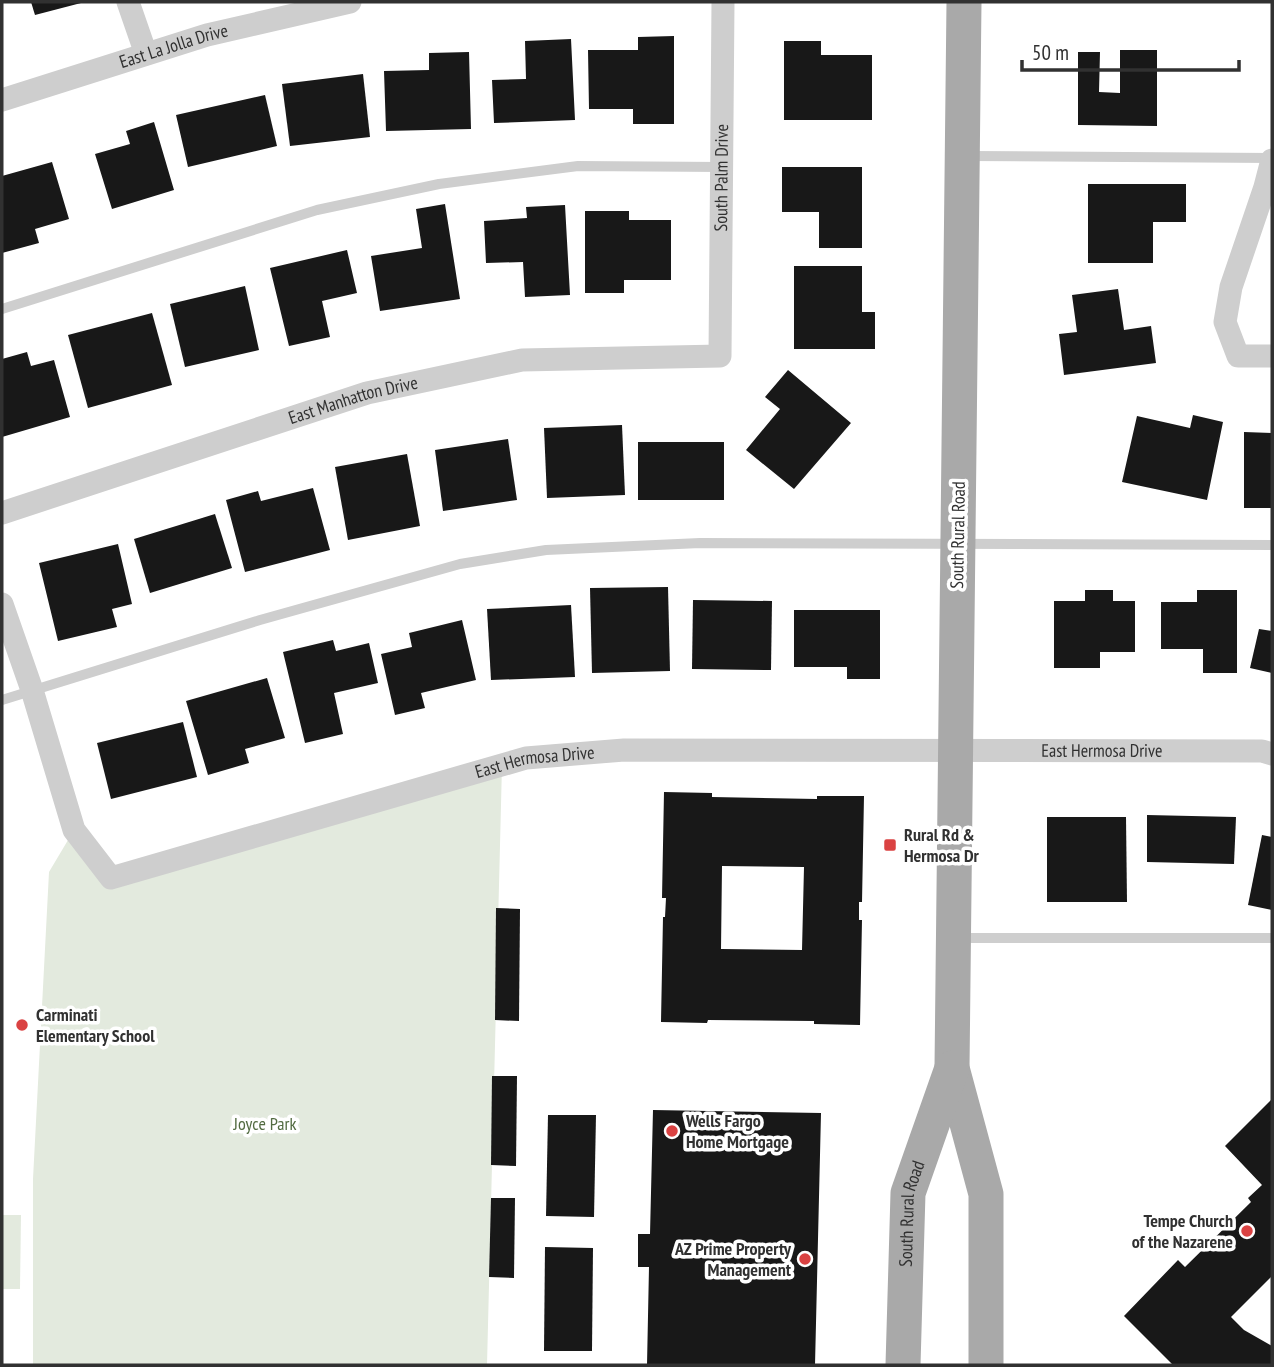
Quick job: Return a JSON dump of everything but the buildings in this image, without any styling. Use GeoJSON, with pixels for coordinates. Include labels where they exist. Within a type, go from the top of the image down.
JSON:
{"type":"FeatureCollection","features":[{"type":"Feature","properties":{"kind":"main road","name":"South Rural Road"},"geometry":{"type":"LineString","coordinates":[[964,2],[952,1068],[986,1194],[986,1365]]}},
{"type":"Feature","properties":{"kind":"main road","name":"South Rural Road"},"geometry":{"type":"LineString","coordinates":[[903,1365],[908,1193],[952,1068]]}},
{"type":"Feature","properties":{"kind":"street"},"geometry":{"type":"LineString","coordinates":[[128,2],[146,54]]}},
{"type":"Feature","properties":{"kind":"street","name":"East La Jolla Drive"},"geometry":{"type":"LineString","coordinates":[[2,100],[207,35],[350,2]]}},
{"type":"Feature","properties":{"kind":"street","name":"South Palm Drive"},"geometry":{"type":"LineString","coordinates":[[720,356],[723,2]]}},
{"type":"Feature","properties":{"kind":"street"},"geometry":{"type":"LineString","coordinates":[[1272,159],[1231,287],[1225,322],[1238,356],[1272,356]]}},
{"type":"Feature","properties":{"kind":"street","name":"East Manhatton Drive"},"geometry":{"type":"LineString","coordinates":[[2,513],[367,393],[522,360],[720,356]]}},
{"type":"Feature","properties":{"kind":"street","name":"East Hermosa Drive"},"geometry":{"type":"LineString","coordinates":[[2,604],[32,690],[74,830],[111,878],[526,758],[624,750],[1262,751],[1272,754]]}},
{"type":"Feature","properties":{"kind":"lane"},"geometry":{"type":"LineString","coordinates":[[962,156],[1272,159]]}},
{"type":"Feature","properties":{"kind":"lane"},"geometry":{"type":"LineString","coordinates":[[2,309],[317,210],[439,184],[578,166],[723,167]]}},
{"type":"Feature","properties":{"kind":"lane"},"geometry":{"type":"LineString","coordinates":[[2,700],[260,620],[460,564],[547,550],[700,543],[1272,545]]}},
{"type":"Feature","properties":{"kind":"lane"},"geometry":{"type":"LineString","coordinates":[[952,939],[1272,939]]}},
{"type":"Feature","properties":{"kind":"green space","name":"Joyce Park"},"geometry":{"type":"Polygon","coordinates":[[[502,765],[487,1365],[33,1365],[33,1179],[49,872],[74,830],[112,878],[502,765]]]}},
{"type":"Feature","properties":{"kind":"green space"},"geometry":{"type":"Polygon","coordinates":[[[2,1215],[21,1215],[20,1289],[2,1289],[2,1215]]]}},
{"type":"Feature","properties":{"kind":"place","name":"Rural Rd & Hermosa Dr"},"geometry":{"type":"Point","coordinates":[890,845]}},
{"type":"Feature","properties":{"kind":"place","name":"Carminati Elementary School"},"geometry":{"type":"Point","coordinates":[22,1025]}},
{"type":"Feature","properties":{"kind":"place","name":"Wells Fargo Home Mortgage"},"geometry":{"type":"Point","coordinates":[672,1131]}},
{"type":"Feature","properties":{"kind":"place","name":"Tempe Church of the Nazarene"},"geometry":{"type":"Point","coordinates":[1247,1231]}},
{"type":"Feature","properties":{"kind":"place","name":"AZ Prime Property Management"},"geometry":{"type":"Point","coordinates":[805,1259]}}]}
